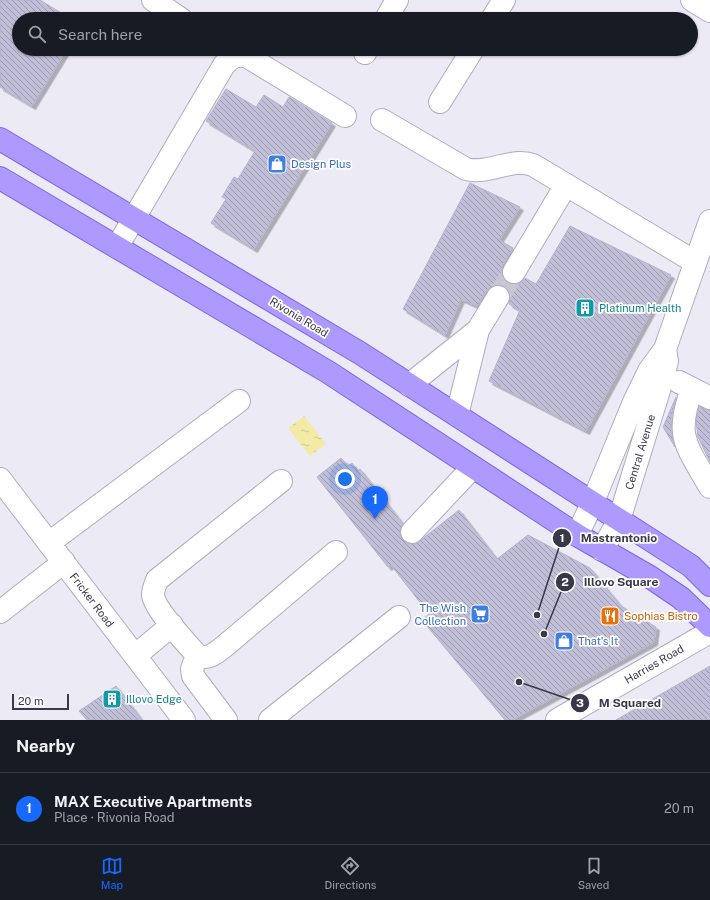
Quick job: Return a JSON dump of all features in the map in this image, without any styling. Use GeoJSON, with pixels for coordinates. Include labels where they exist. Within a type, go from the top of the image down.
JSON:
{"type":"FeatureCollection","features":[{"type":"Feature","properties":{"kind":"main road","name":"Rivonia Road"},"geometry":{"type":"LineString","coordinates":[[0,139],[360,353],[592,504],[691,566]]}},
{"type":"Feature","properties":{"kind":"main road"},"geometry":{"type":"LineString","coordinates":[[0,178],[328,372],[577,535],[650,577],[681,598],[710,626]]}},
{"type":"Feature","properties":{"kind":"main road"},"geometry":{"type":"LineString","coordinates":[[691,566],[710,578]]}},
{"type":"Feature","properties":{"kind":"main road"},"geometry":{"type":"LineString","coordinates":[[691,566],[710,585]]}},
{"type":"Feature","properties":{"kind":"street"},"geometry":{"type":"LineString","coordinates":[[153,0],[171,12]]}},
{"type":"Feature","properties":{"kind":"street"},"geometry":{"type":"LineString","coordinates":[[390,12],[397,0]]}},
{"type":"Feature","properties":{"kind":"street"},"geometry":{"type":"LineString","coordinates":[[496,12],[504,0]]}},
{"type":"Feature","properties":{"kind":"street"},"geometry":{"type":"LineString","coordinates":[[117,247],[228,56]]}},
{"type":"Feature","properties":{"kind":"street"},"geometry":{"type":"LineString","coordinates":[[244,56],[345,116]]}},
{"type":"Feature","properties":{"kind":"street"},"geometry":{"type":"LineString","coordinates":[[440,102],[469,56]]}},
{"type":"Feature","properties":{"kind":"street"},"geometry":{"type":"LineString","coordinates":[[382,120],[466,169],[479,170],[527,163],[695,262]]}},
{"type":"Feature","properties":{"kind":"street"},"geometry":{"type":"LineString","coordinates":[[514,272],[566,185]]}},
{"type":"Feature","properties":{"kind":"street","name":"Central Avenue"},"geometry":{"type":"LineString","coordinates":[[577,535],[592,504],[634,402],[656,359],[665,349],[710,221]]}},
{"type":"Feature","properties":{"kind":"street"},"geometry":{"type":"LineString","coordinates":[[456,415],[478,330],[498,297]]}},
{"type":"Feature","properties":{"kind":"street"},"geometry":{"type":"LineString","coordinates":[[409,385],[478,330]]}},
{"type":"Feature","properties":{"kind":"street","name":"Central Avenue"},"geometry":{"type":"LineString","coordinates":[[602,550],[619,520],[664,374],[667,361],[665,349]]}},
{"type":"Feature","properties":{"kind":"street"},"geometry":{"type":"LineString","coordinates":[[664,374],[701,394],[683,421],[683,435],[688,448],[710,487]]}},
{"type":"Feature","properties":{"kind":"street"},"geometry":{"type":"LineString","coordinates":[[49,543],[239,401]]}},
{"type":"Feature","properties":{"kind":"street"},"geometry":{"type":"LineString","coordinates":[[412,532],[473,467]]}},
{"type":"Feature","properties":{"kind":"street","name":"Fricker Road"},"geometry":{"type":"LineString","coordinates":[[0,479],[184,720]]}},
{"type":"Feature","properties":{"kind":"street"},"geometry":{"type":"LineString","coordinates":[[281,481],[157,580],[153,595],[155,602],[172,625],[197,655],[202,658],[215,654],[336,552]]}},
{"type":"Feature","properties":{"kind":"street"},"geometry":{"type":"LineString","coordinates":[[0,612],[64,562]]}},
{"type":"Feature","properties":{"kind":"street"},"geometry":{"type":"LineString","coordinates":[[270,720],[400,617]]}},
{"type":"Feature","properties":{"kind":"street"},"geometry":{"type":"LineString","coordinates":[[135,656],[172,625]]}},
{"type":"Feature","properties":{"kind":"street","name":"Harries Road"},"geometry":{"type":"LineString","coordinates":[[557,720],[710,632]]}},
{"type":"Feature","properties":{"kind":"street"},"geometry":{"type":"LineString","coordinates":[[197,655],[192,669],[193,676],[226,720]]}},
{"type":"Feature","properties":{"kind":"water"},"geometry":{"type":"Polygon","coordinates":[[[304,416],[326,444],[310,456],[288,428],[304,416]]]}},
{"type":"Feature","properties":{"kind":"building"},"geometry":{"type":"Polygon","coordinates":[[[0,0],[40,0],[60,12],[12,12],[12,56],[63,56],[32,106],[0,87],[0,0]]]}},
{"type":"Feature","properties":{"kind":"building","name":"Design Plus"},"geometry":{"type":"Polygon","coordinates":[[[226,89],[256,107],[264,95],[283,107],[289,97],[332,123],[254,249],[211,223],[226,199],[222,197],[234,177],[238,179],[255,151],[206,121],[226,89]]]}},
{"type":"Feature","properties":{"kind":"building","name":"Platinum Health"},"geometry":{"type":"Polygon","coordinates":[[[470,183],[520,207],[499,240],[513,248],[502,265],[503,278],[508,283],[520,283],[525,278],[536,284],[570,226],[671,275],[586,431],[489,381],[520,310],[509,304],[509,291],[505,287],[499,285],[492,286],[486,291],[477,306],[461,299],[445,335],[403,309],[470,183]]]}},
{"type":"Feature","properties":{"kind":"building"},"geometry":{"type":"Polygon","coordinates":[[[676,397],[671,419],[671,432],[675,447],[663,427],[676,397]]]}},
{"type":"Feature","properties":{"kind":"building"},"geometry":{"type":"Polygon","coordinates":[[[699,407],[710,410],[710,462],[698,437],[696,420],[699,407]]]}},
{"type":"Feature","properties":{"kind":"building"},"geometry":{"type":"Polygon","coordinates":[[[341,458],[348,466],[352,463],[358,471],[360,469],[403,524],[400,529],[400,535],[404,541],[410,544],[416,544],[459,510],[497,559],[528,535],[590,568],[621,606],[656,627],[654,642],[512,720],[505,720],[422,620],[429,614],[391,565],[388,567],[317,477],[341,458]]]}},
{"type":"Feature","properties":{"kind":"building"},"geometry":{"type":"Polygon","coordinates":[[[710,666],[710,720],[616,720],[710,666]]]}},
{"type":"Feature","properties":{"kind":"building","name":"Illovo Edge"},"geometry":{"type":"Polygon","coordinates":[[[116,686],[142,720],[87,720],[79,711],[116,686]]]}},
{"type":"Feature","properties":{"kind":"tunnel"},"geometry":{"type":"LineString","coordinates":[[498,297],[514,272]]}},
{"type":"Feature","properties":{"kind":"place","name":"Design Plus"},"geometry":{"type":"Point","coordinates":[277,164]}},
{"type":"Feature","properties":{"kind":"place","name":"Platinum Health"},"geometry":{"type":"Point","coordinates":[585,308]}},
{"type":"Feature","properties":{"kind":"place","name":"MAX Executive Apartments"},"geometry":{"type":"Point","coordinates":[375,519]}},
{"type":"Feature","properties":{"kind":"place","name":"The Wish Collection"},"geometry":{"type":"Point","coordinates":[480,614]}},
{"type":"Feature","properties":{"kind":"place","name":"Mastrantonio"},"geometry":{"type":"Point","coordinates":[537,615]}},
{"type":"Feature","properties":{"kind":"place","name":"Sophias Bistro"},"geometry":{"type":"Point","coordinates":[610,616]}},
{"type":"Feature","properties":{"kind":"place","name":"Illovo Square"},"geometry":{"type":"Point","coordinates":[544,634]}},
{"type":"Feature","properties":{"kind":"place","name":"That's It"},"geometry":{"type":"Point","coordinates":[564,641]}},
{"type":"Feature","properties":{"kind":"place","name":"M Squared"},"geometry":{"type":"Point","coordinates":[519,682]}},
{"type":"Feature","properties":{"kind":"place","name":"Illovo Edge"},"geometry":{"type":"Point","coordinates":[112,699]}}]}
